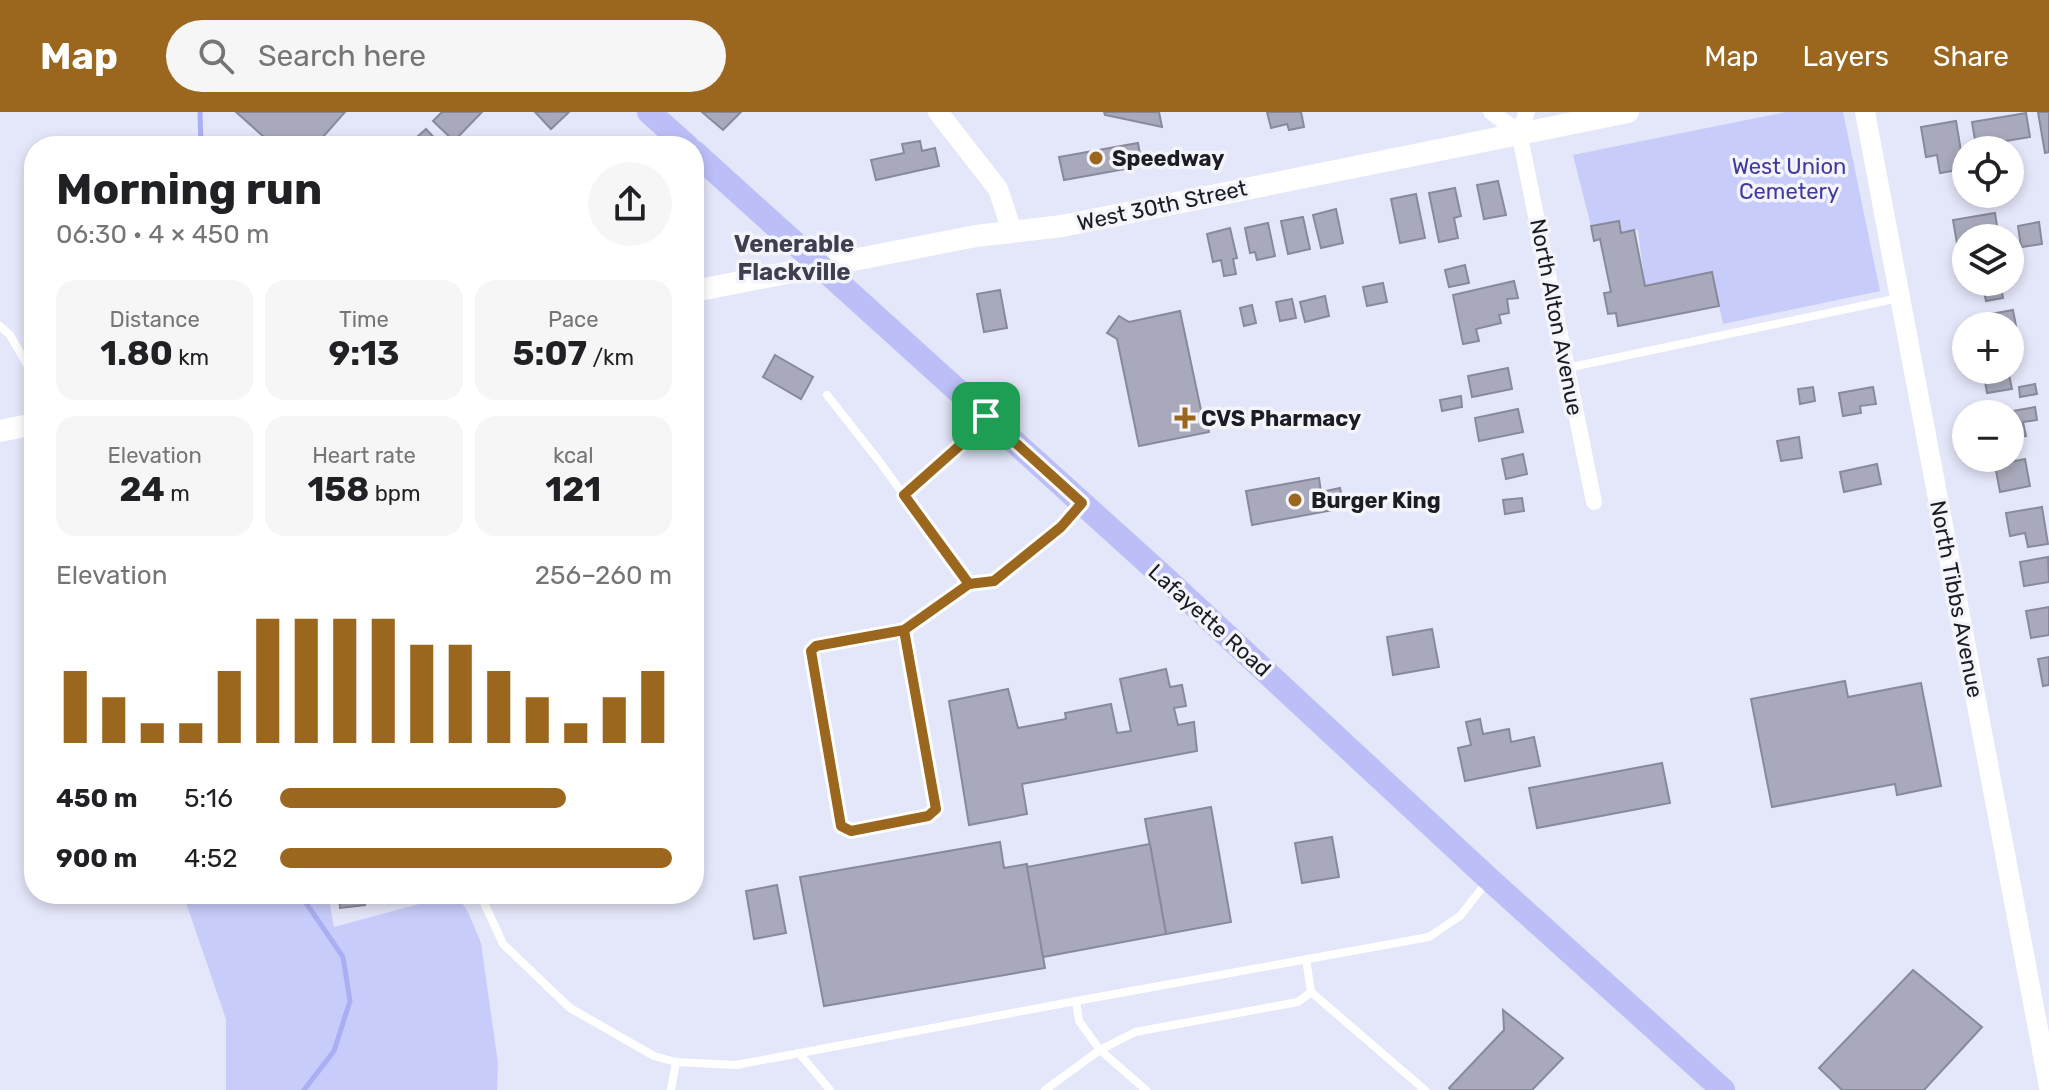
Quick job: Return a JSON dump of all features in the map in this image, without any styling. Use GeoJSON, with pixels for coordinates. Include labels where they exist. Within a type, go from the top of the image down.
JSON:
{"type":"FeatureCollection","features":[{"type":"Feature","properties":{"kind":"main road"},"geometry":{"type":"LineString","coordinates":[[649,112],[676,136]]}},
{"type":"Feature","properties":{"kind":"main road","name":"West 30th Street"},"geometry":{"type":"LineString","coordinates":[[704,289],[1012,231],[1062,226],[1523,122],[1628,112]]}},
{"type":"Feature","properties":{"kind":"main road","name":"Lafayette Road"},"geometry":{"type":"LineString","coordinates":[[704,161],[1723,1090]]}},
{"type":"Feature","properties":{"kind":"main road"},"geometry":{"type":"LineString","coordinates":[[0,431],[24,426]]}},
{"type":"Feature","properties":{"kind":"street"},"geometry":{"type":"LineString","coordinates":[[938,112],[998,189],[1012,231]]}},
{"type":"Feature","properties":{"kind":"street"},"geometry":{"type":"LineString","coordinates":[[1491,112],[1523,122]]}},
{"type":"Feature","properties":{"kind":"street","name":"North Tibbs Avenue"},"geometry":{"type":"LineString","coordinates":[[1865,112],[2049,1087]]}},
{"type":"Feature","properties":{"kind":"street","name":"North Alton Avenue"},"geometry":{"type":"LineString","coordinates":[[1523,122],[1594,502]]}},
{"type":"Feature","properties":{"kind":"lane"},"geometry":{"type":"LineString","coordinates":[[1567,368],[1900,298]]}},
{"type":"Feature","properties":{"kind":"lane"},"geometry":{"type":"LineString","coordinates":[[0,326],[10,335],[24,360]]}},
{"type":"Feature","properties":{"kind":"lane"},"geometry":{"type":"LineString","coordinates":[[827,395],[969,584]]}},
{"type":"Feature","properties":{"kind":"lane"},"geometry":{"type":"LineString","coordinates":[[904,495],[966,440],[986,416]]}},
{"type":"Feature","properties":{"kind":"lane"},"geometry":{"type":"LineString","coordinates":[[904,630],[936,809],[928,816],[851,831],[841,826],[811,651],[816,646],[904,630],[969,584],[994,581],[1061,527],[1082,503]]}},
{"type":"Feature","properties":{"kind":"lane"},"geometry":{"type":"LineString","coordinates":[[485,904],[503,944],[570,1008],[654,1056],[676,1062],[736,1065],[1429,937],[1460,916],[1489,879]]}},
{"type":"Feature","properties":{"kind":"lane"},"geometry":{"type":"LineString","coordinates":[[1306,959],[1311,992],[1425,1090]]}},
{"type":"Feature","properties":{"kind":"lane"},"geometry":{"type":"LineString","coordinates":[[1045,1090],[1100,1050],[1135,1032],[1298,1002],[1311,992]]}},
{"type":"Feature","properties":{"kind":"lane"},"geometry":{"type":"LineString","coordinates":[[1076,1001],[1079,1021],[1100,1050],[1146,1090]]}},
{"type":"Feature","properties":{"kind":"lane"},"geometry":{"type":"LineString","coordinates":[[799,1053],[830,1090]]}},
{"type":"Feature","properties":{"kind":"lane"},"geometry":{"type":"LineString","coordinates":[[671,1090],[676,1062]]}},
{"type":"Feature","properties":{"kind":"green space","name":"West Union Cemetery"},"geometry":{"type":"Polygon","coordinates":[[[1786,112],[1843,112],[1880,291],[1723,324],[1712,273],[1645,286],[1638,230],[1621,233],[1618,221],[1591,226],[1573,155],[1786,112]]]}},
{"type":"Feature","properties":{"kind":"green space"},"geometry":{"type":"Polygon","coordinates":[[[186,904],[330,904],[334,927],[419,904],[463,904],[481,943],[498,1064],[497,1090],[226,1090],[226,1019],[186,904]]]}},
{"type":"Feature","properties":{"kind":"building"},"geometry":{"type":"Polygon","coordinates":[[[236,112],[345,112],[324,136],[263,136],[236,112]]]}},
{"type":"Feature","properties":{"kind":"building"},"geometry":{"type":"Polygon","coordinates":[[[442,112],[482,112],[459,136],[449,136],[433,121],[442,112]]]}},
{"type":"Feature","properties":{"kind":"building"},"geometry":{"type":"Polygon","coordinates":[[[535,112],[569,112],[551,129],[535,112]]]}},
{"type":"Feature","properties":{"kind":"building"},"geometry":{"type":"Polygon","coordinates":[[[702,112],[741,112],[723,130],[702,112]]]}},
{"type":"Feature","properties":{"kind":"building"},"geometry":{"type":"Polygon","coordinates":[[[1104,112],[1159,112],[1162,127],[1105,115],[1104,112]]]}},
{"type":"Feature","properties":{"kind":"building"},"geometry":{"type":"Polygon","coordinates":[[[1267,112],[1301,112],[1304,127],[1289,130],[1287,124],[1271,128],[1267,112]]]}},
{"type":"Feature","properties":{"kind":"building"},"geometry":{"type":"Polygon","coordinates":[[[2038,112],[2049,112],[2049,152],[2045,153],[2038,112]]]}},
{"type":"Feature","properties":{"kind":"building"},"geometry":{"type":"Polygon","coordinates":[[[2026,113],[2030,137],[1974,136],[1972,122],[2026,113]]]}},
{"type":"Feature","properties":{"kind":"building"},"geometry":{"type":"Polygon","coordinates":[[[1956,121],[1958,136],[1952,136],[1952,171],[1940,173],[1937,155],[1926,157],[1921,127],[1956,121]]]}},
{"type":"Feature","properties":{"kind":"building"},"geometry":{"type":"Polygon","coordinates":[[[426,129],[433,136],[418,136],[426,129]]]}},
{"type":"Feature","properties":{"kind":"building"},"geometry":{"type":"Polygon","coordinates":[[[920,141],[922,151],[935,148],[939,166],[876,180],[871,160],[904,153],[902,144],[920,141]]]}},
{"type":"Feature","properties":{"kind":"building"},"geometry":{"type":"Polygon","coordinates":[[[1138,143],[1142,166],[1064,180],[1059,157],[1138,143]]]}},
{"type":"Feature","properties":{"kind":"building"},"geometry":{"type":"Polygon","coordinates":[[[1498,181],[1506,215],[1484,219],[1477,185],[1498,181]]]}},
{"type":"Feature","properties":{"kind":"building"},"geometry":{"type":"Polygon","coordinates":[[[1455,188],[1461,216],[1454,218],[1458,238],[1439,242],[1429,193],[1455,188]]]}},
{"type":"Feature","properties":{"kind":"building"},"geometry":{"type":"Polygon","coordinates":[[[1416,194],[1425,238],[1400,243],[1391,199],[1416,194]]]}},
{"type":"Feature","properties":{"kind":"building"},"geometry":{"type":"Polygon","coordinates":[[[1336,209],[1343,243],[1321,248],[1313,215],[1336,209]]]}},
{"type":"Feature","properties":{"kind":"building"},"geometry":{"type":"Polygon","coordinates":[[[1995,213],[1997,224],[1954,224],[1953,220],[1995,213]]]}},
{"type":"Feature","properties":{"kind":"building"},"geometry":{"type":"Polygon","coordinates":[[[1303,217],[1310,249],[1288,254],[1281,221],[1303,217]]]}},
{"type":"Feature","properties":{"kind":"building"},"geometry":{"type":"Polygon","coordinates":[[[1619,221],[1621,233],[1634,230],[1645,286],[1712,272],[1719,306],[1618,326],[1616,313],[1608,314],[1604,293],[1611,292],[1600,239],[1594,241],[1591,226],[1619,221]]]}},
{"type":"Feature","properties":{"kind":"building"},"geometry":{"type":"Polygon","coordinates":[[[2039,222],[2042,244],[2024,247],[2024,225],[2039,222]]]}},
{"type":"Feature","properties":{"kind":"building"},"geometry":{"type":"Polygon","coordinates":[[[1268,223],[1275,256],[1257,260],[1255,252],[1250,253],[1245,228],[1268,223]]]}},
{"type":"Feature","properties":{"kind":"building"},"geometry":{"type":"Polygon","coordinates":[[[1230,228],[1237,258],[1233,259],[1236,274],[1224,276],[1221,260],[1213,262],[1207,234],[1230,228]]]}},
{"type":"Feature","properties":{"kind":"building"},"geometry":{"type":"Polygon","coordinates":[[[1465,265],[1469,283],[1449,287],[1445,270],[1465,265]]]}},
{"type":"Feature","properties":{"kind":"building"},"geometry":{"type":"Polygon","coordinates":[[[1514,281],[1518,298],[1507,299],[1509,313],[1499,315],[1501,323],[1476,329],[1479,341],[1463,344],[1453,295],[1514,281]]]}},
{"type":"Feature","properties":{"kind":"building"},"geometry":{"type":"Polygon","coordinates":[[[1383,283],[1387,302],[1367,306],[1363,287],[1383,283]]]}},
{"type":"Feature","properties":{"kind":"building"},"geometry":{"type":"Polygon","coordinates":[[[1000,290],[1007,328],[984,332],[977,294],[1000,290]]]}},
{"type":"Feature","properties":{"kind":"building"},"geometry":{"type":"Polygon","coordinates":[[[1325,296],[1329,316],[1305,322],[1300,302],[1325,296]]]}},
{"type":"Feature","properties":{"kind":"building"},"geometry":{"type":"Polygon","coordinates":[[[1985,296],[2003,296],[2003,298],[1986,301],[1985,296]]]}},
{"type":"Feature","properties":{"kind":"building"},"geometry":{"type":"Polygon","coordinates":[[[1292,299],[1296,318],[1280,321],[1276,302],[1292,299]]]}},
{"type":"Feature","properties":{"kind":"building"},"geometry":{"type":"Polygon","coordinates":[[[1252,305],[1256,323],[1244,326],[1240,308],[1252,305]]]}},
{"type":"Feature","properties":{"kind":"building","name":"CVS Pharmacy"},"geometry":{"type":"Polygon","coordinates":[[[1180,311],[1202,415],[1205,414],[1209,432],[1139,446],[1117,339],[1107,333],[1119,316],[1129,322],[1180,311]]]}},
{"type":"Feature","properties":{"kind":"building"},"geometry":{"type":"Polygon","coordinates":[[[775,355],[813,377],[801,399],[763,377],[775,355]]]}},
{"type":"Feature","properties":{"kind":"building"},"geometry":{"type":"Polygon","coordinates":[[[1508,368],[1512,389],[1472,397],[1468,376],[1508,368]]]}},
{"type":"Feature","properties":{"kind":"building"},"geometry":{"type":"Polygon","coordinates":[[[1985,384],[2011,384],[2012,389],[1987,393],[1985,384]]]}},
{"type":"Feature","properties":{"kind":"building"},"geometry":{"type":"Polygon","coordinates":[[[2035,384],[2037,394],[2020,397],[2019,387],[2035,384]]]}},
{"type":"Feature","properties":{"kind":"building"},"geometry":{"type":"Polygon","coordinates":[[[1813,387],[1815,401],[1800,404],[1798,389],[1813,387]]]}},
{"type":"Feature","properties":{"kind":"building"},"geometry":{"type":"Polygon","coordinates":[[[1873,387],[1876,404],[1860,406],[1861,413],[1843,416],[1839,393],[1873,387]]]}},
{"type":"Feature","properties":{"kind":"building"},"geometry":{"type":"Polygon","coordinates":[[[1461,396],[1462,407],[1442,411],[1440,400],[1461,396]]]}},
{"type":"Feature","properties":{"kind":"building"},"geometry":{"type":"Polygon","coordinates":[[[2035,407],[2037,420],[2024,422],[2024,409],[2035,407]]]}},
{"type":"Feature","properties":{"kind":"building"},"geometry":{"type":"Polygon","coordinates":[[[1518,409],[1523,432],[1479,441],[1475,418],[1518,409]]]}},
{"type":"Feature","properties":{"kind":"building"},"geometry":{"type":"Polygon","coordinates":[[[1799,437],[1802,458],[1781,461],[1777,441],[1799,437]]]}},
{"type":"Feature","properties":{"kind":"building"},"geometry":{"type":"Polygon","coordinates":[[[1523,454],[1527,474],[1506,479],[1502,459],[1523,454]]]}},
{"type":"Feature","properties":{"kind":"building"},"geometry":{"type":"Polygon","coordinates":[[[2024,459],[2030,486],[2000,492],[1996,472],[2024,472],[2024,459]]]}},
{"type":"Feature","properties":{"kind":"building"},"geometry":{"type":"Polygon","coordinates":[[[1877,464],[1881,484],[1844,492],[1840,472],[1877,464]]]}},
{"type":"Feature","properties":{"kind":"building","name":"Burger King"},"geometry":{"type":"Polygon","coordinates":[[[1319,478],[1321,492],[1340,488],[1344,508],[1252,525],[1246,491],[1319,478]]]}},
{"type":"Feature","properties":{"kind":"building"},"geometry":{"type":"Polygon","coordinates":[[[1522,498],[1524,511],[1505,514],[1503,500],[1522,498]]]}},
{"type":"Feature","properties":{"kind":"building"},"geometry":{"type":"Polygon","coordinates":[[[2042,507],[2048,544],[2028,547],[2025,533],[2010,536],[2006,513],[2042,507]]]}},
{"type":"Feature","properties":{"kind":"building"},"geometry":{"type":"Polygon","coordinates":[[[2048,557],[2049,582],[2024,586],[2020,562],[2048,557]]]}},
{"type":"Feature","properties":{"kind":"building"},"geometry":{"type":"Polygon","coordinates":[[[2049,607],[2049,635],[2031,638],[2026,611],[2049,607]]]}},
{"type":"Feature","properties":{"kind":"building"},"geometry":{"type":"Polygon","coordinates":[[[1432,629],[1439,667],[1393,675],[1387,637],[1432,629]]]}},
{"type":"Feature","properties":{"kind":"building"},"geometry":{"type":"Polygon","coordinates":[[[2049,657],[2049,685],[2043,686],[2038,659],[2049,657]]]}},
{"type":"Feature","properties":{"kind":"building"},"geometry":{"type":"Polygon","coordinates":[[[1166,669],[1170,687],[1182,685],[1186,706],[1174,708],[1178,725],[1194,722],[1197,751],[1022,784],[1027,814],[969,825],[949,701],[1008,689],[1018,728],[1066,719],[1065,713],[1111,704],[1117,733],[1131,731],[1120,679],[1166,669]]]}},
{"type":"Feature","properties":{"kind":"building"},"geometry":{"type":"Polygon","coordinates":[[[1845,681],[1848,697],[1921,683],[1941,786],[1897,795],[1895,784],[1772,807],[1751,699],[1845,681]]]}},
{"type":"Feature","properties":{"kind":"building"},"geometry":{"type":"Polygon","coordinates":[[[1480,719],[1483,734],[1509,729],[1511,742],[1534,737],[1540,766],[1465,781],[1458,748],[1471,745],[1466,722],[1480,719]]]}},
{"type":"Feature","properties":{"kind":"building"},"geometry":{"type":"Polygon","coordinates":[[[1662,763],[1670,803],[1537,828],[1529,788],[1662,763]]]}},
{"type":"Feature","properties":{"kind":"building"},"geometry":{"type":"Polygon","coordinates":[[[1211,807],[1231,922],[1166,934],[1145,819],[1211,807]]]}},
{"type":"Feature","properties":{"kind":"building"},"geometry":{"type":"Polygon","coordinates":[[[1332,837],[1339,877],[1302,883],[1295,843],[1332,837]]]}},
{"type":"Feature","properties":{"kind":"building"},"geometry":{"type":"Polygon","coordinates":[[[1000,842],[1004,868],[1027,864],[1045,968],[824,1006],[800,877],[1000,842]]]}},
{"type":"Feature","properties":{"kind":"building"},"geometry":{"type":"Polygon","coordinates":[[[1150,844],[1166,934],[1043,957],[1027,867],[1150,844]]]}},
{"type":"Feature","properties":{"kind":"building"},"geometry":{"type":"Polygon","coordinates":[[[777,885],[786,933],[754,939],[746,891],[777,885]]]}},
{"type":"Feature","properties":{"kind":"building"},"geometry":{"type":"Polygon","coordinates":[[[340,904],[365,904],[365,905],[340,908],[340,904]]]}},
{"type":"Feature","properties":{"kind":"building"},"geometry":{"type":"Polygon","coordinates":[[[1913,970],[1982,1027],[1924,1090],[1842,1090],[1819,1068],[1913,970]]]}},
{"type":"Feature","properties":{"kind":"building"},"geometry":{"type":"Polygon","coordinates":[[[1503,1010],[1563,1058],[1532,1090],[1451,1090],[1449,1088],[1504,1030],[1503,1010]]]}},
{"type":"Feature","properties":{"kind":"waterway"},"geometry":{"type":"LineString","coordinates":[[200,112],[201,136]]}},
{"type":"Feature","properties":{"kind":"waterway"},"geometry":{"type":"LineString","coordinates":[[304,1090],[334,1051],[350,1001],[343,957],[307,904]]}},
{"type":"Feature","properties":{"kind":"place","name":"Speedway"},"geometry":{"type":"Point","coordinates":[1096,158]}},
{"type":"Feature","properties":{"kind":"place","name":"CVS Pharmacy"},"geometry":{"type":"Point","coordinates":[1185,418]}},
{"type":"Feature","properties":{"kind":"place","name":"Burger King"},"geometry":{"type":"Point","coordinates":[1295,500]}},
{"type":"Feature","properties":{"kind":"district","name":"Venerable Flackville"},"geometry":{"type":"Point","coordinates":[794,258]}},
{"type":"Feature","properties":{"kind":"route"},"geometry":{"type":"LineString","coordinates":[[986,416],[966,440],[904,495],[969,584],[904,630],[936,809],[928,816],[851,831],[841,826],[811,651],[816,646],[904,630],[969,584],[994,581],[1061,527],[1082,503],[986,416]]}}]}
